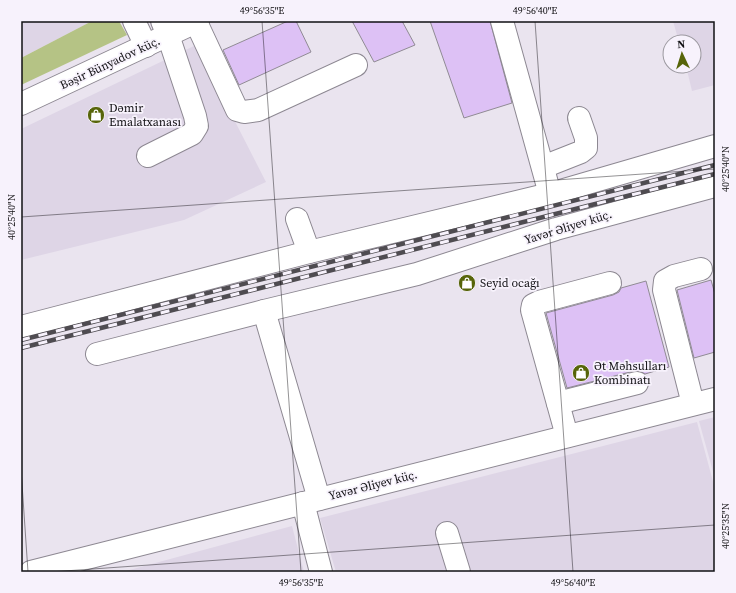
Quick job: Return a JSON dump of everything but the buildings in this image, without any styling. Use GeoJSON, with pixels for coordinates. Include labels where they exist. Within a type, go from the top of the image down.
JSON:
{"type":"FeatureCollection","features":[{"type":"Feature","properties":{"kind":"street"},"geometry":{"type":"LineString","coordinates":[[134,21],[146,46]]}},
{"type":"Feature","properties":{"kind":"street"},"geometry":{"type":"LineString","coordinates":[[502,21],[550,194]]}},
{"type":"Feature","properties":{"kind":"street"},"geometry":{"type":"LineString","coordinates":[[197,22],[237,110],[244,112],[258,110],[356,65]]}},
{"type":"Feature","properties":{"kind":"street","name":"Bəşir Bünyadov küç."},"geometry":{"type":"LineString","coordinates":[[21,104],[146,46],[165,28],[197,22]]}},
{"type":"Feature","properties":{"kind":"street"},"geometry":{"type":"LineString","coordinates":[[148,156],[192,134],[197,126],[195,116],[165,28]]}},
{"type":"Feature","properties":{"kind":"street"},"geometry":{"type":"LineString","coordinates":[[543,167],[580,152],[586,148],[586,138],[579,118]]}},
{"type":"Feature","properties":{"kind":"street"},"geometry":{"type":"LineString","coordinates":[[21,327],[309,252],[550,194],[715,146]]}},
{"type":"Feature","properties":{"kind":"street","name":"Yavər Əliyev küç."},"geometry":{"type":"LineString","coordinates":[[97,354],[264,311],[417,274],[556,229],[715,186]]}},
{"type":"Feature","properties":{"kind":"street"},"geometry":{"type":"LineString","coordinates":[[297,219],[309,252]]}},
{"type":"Feature","properties":{"kind":"street"},"geometry":{"type":"LineString","coordinates":[[693,404],[664,290],[665,282],[674,276],[701,269]]}},
{"type":"Feature","properties":{"kind":"street"},"geometry":{"type":"LineString","coordinates":[[567,436],[532,310],[533,305],[539,302],[610,283]]}},
{"type":"Feature","properties":{"kind":"street"},"geometry":{"type":"LineString","coordinates":[[264,311],[311,501],[321,572]]}},
{"type":"Feature","properties":{"kind":"street"},"geometry":{"type":"LineString","coordinates":[[558,404],[637,383]]}},
{"type":"Feature","properties":{"kind":"street","name":"Yavər Əliyev küç."},"geometry":{"type":"LineString","coordinates":[[31,572],[715,399]]}},
{"type":"Feature","properties":{"kind":"street"},"geometry":{"type":"LineString","coordinates":[[448,533],[459,572]]}},
{"type":"Feature","properties":{"kind":"shaded area"},"geometry":{"type":"Polygon","coordinates":[[[21,21],[92,21],[21,58],[21,21]]]}},
{"type":"Feature","properties":{"kind":"shaded area"},"geometry":{"type":"Polygon","coordinates":[[[673,21],[715,21],[715,85],[692,91],[688,74],[702,74],[702,34],[677,34],[673,21]]]}},
{"type":"Feature","properties":{"kind":"shaded area"},"geometry":{"type":"Polygon","coordinates":[[[196,45],[266,182],[184,220],[21,260],[21,129],[196,45]]]}},
{"type":"Feature","properties":{"kind":"shaded area"},"geometry":{"type":"Polygon","coordinates":[[[715,417],[715,479],[699,421],[715,417]]]}},
{"type":"Feature","properties":{"kind":"shaded area"},"geometry":{"type":"Polygon","coordinates":[[[697,422],[715,489],[715,572],[336,572],[320,518],[697,422]]]}},
{"type":"Feature","properties":{"kind":"shaded area"},"geometry":{"type":"Polygon","coordinates":[[[292,526],[304,572],[122,572],[292,526]]]}},
{"type":"Feature","properties":{"kind":"green space"},"geometry":{"type":"Polygon","coordinates":[[[92,21],[119,21],[127,35],[21,85],[21,58],[92,21]]]}},
{"type":"Feature","properties":{"kind":"railway"},"geometry":{"type":"LineString","coordinates":[[21,340],[715,165]]}},
{"type":"Feature","properties":{"kind":"railway"},"geometry":{"type":"LineString","coordinates":[[21,348],[715,174]]}},
{"type":"Feature","properties":{"kind":"place","name":"Dəmir Emalatxanası"},"geometry":{"type":"Point","coordinates":[96,115]}},
{"type":"Feature","properties":{"kind":"place","name":"Seyid ocağı"},"geometry":{"type":"Point","coordinates":[467,283]}},
{"type":"Feature","properties":{"kind":"place","name":"Ət Məhsulları Kombinatı"},"geometry":{"type":"Point","coordinates":[581,373]}}]}
